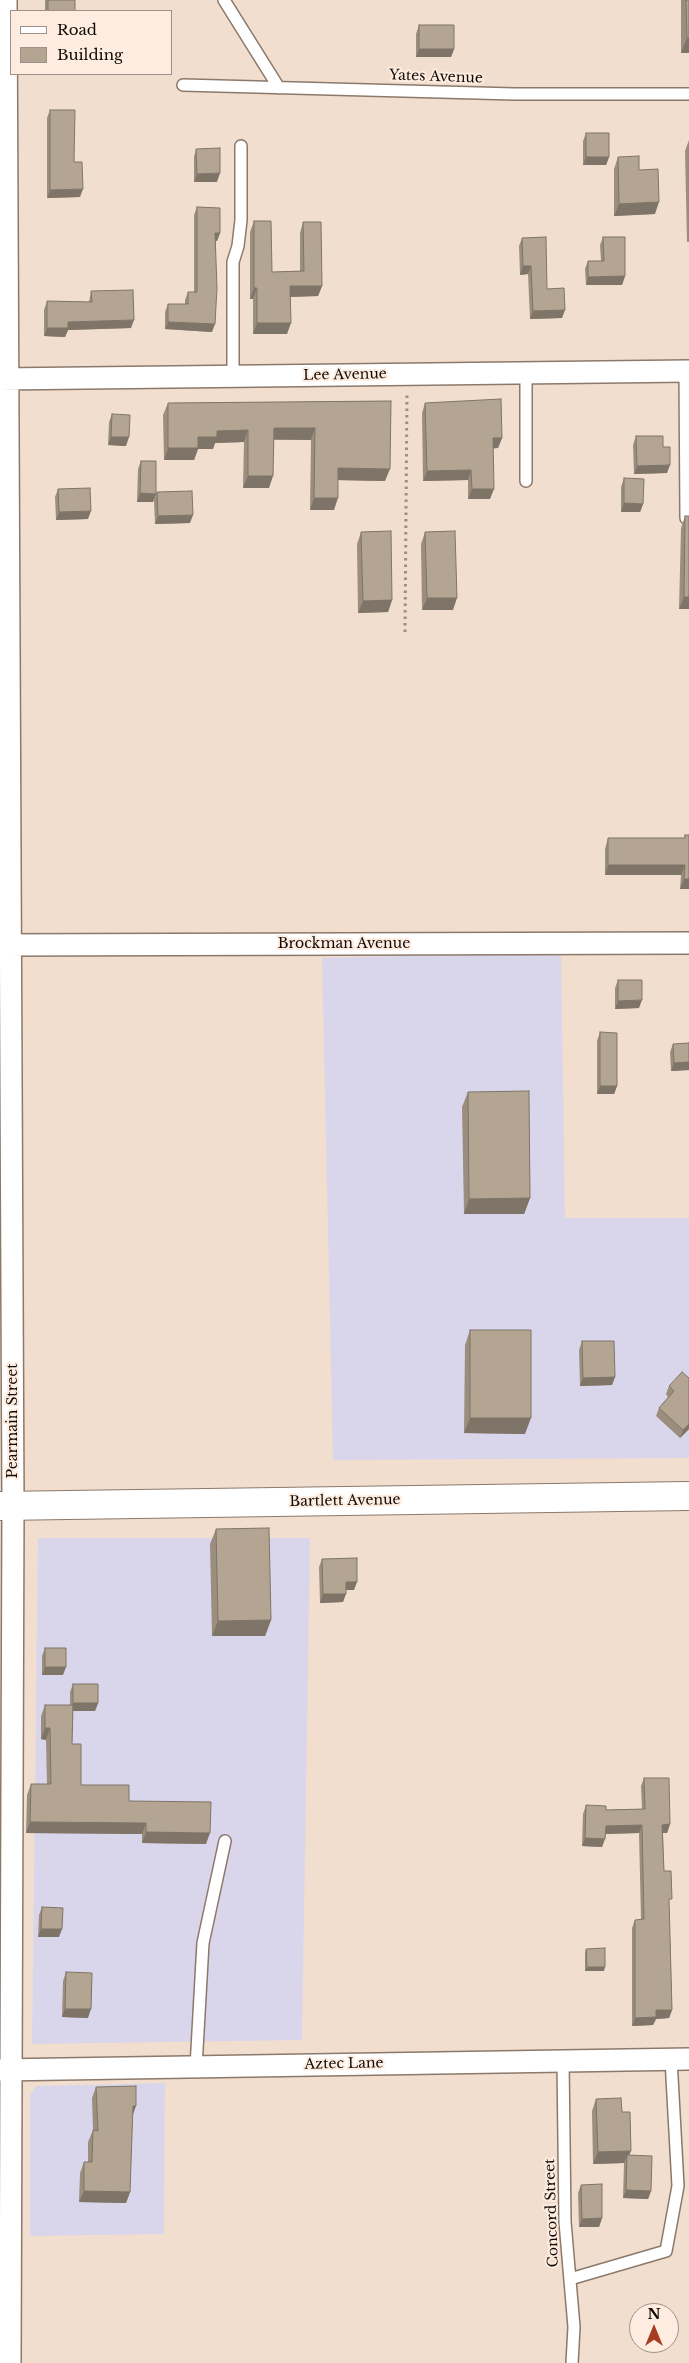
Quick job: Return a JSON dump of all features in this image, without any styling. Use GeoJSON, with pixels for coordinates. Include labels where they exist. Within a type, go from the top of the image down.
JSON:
{"type":"FeatureCollection","features":[{"type":"Feature","properties":{"kind":"street","name":"Pearmain Street"},"geometry":{"type":"LineString","coordinates":[[6,0],[3,99],[7,1506],[5,2273],[10,2363]]}},
{"type":"Feature","properties":{"kind":"street","name":"Lee Avenue"},"geometry":{"type":"LineString","coordinates":[[4,379],[687,371]]}},
{"type":"Feature","properties":{"kind":"street","name":"Brockman Avenue"},"geometry":{"type":"LineString","coordinates":[[5,945],[689,943]]}},
{"type":"Feature","properties":{"kind":"street","name":"Bartlett Avenue"},"geometry":{"type":"LineString","coordinates":[[7,1506],[689,1496]]}},
{"type":"Feature","properties":{"kind":"street","name":"Aztec Lane"},"geometry":{"type":"LineString","coordinates":[[5,2070],[680,2059]]}},
{"type":"Feature","properties":{"kind":"lane"},"geometry":{"type":"LineString","coordinates":[[224,0],[279,88]]}},
{"type":"Feature","properties":{"kind":"lane","name":"Yates Avenue"},"geometry":{"type":"LineString","coordinates":[[183,85],[514,94],[689,94]]}},
{"type":"Feature","properties":{"kind":"lane"},"geometry":{"type":"LineString","coordinates":[[233,377],[233,262],[238,246],[241,220],[241,146]]}},
{"type":"Feature","properties":{"kind":"lane"},"geometry":{"type":"LineString","coordinates":[[687,371],[686,518],[689,518]]}},
{"type":"Feature","properties":{"kind":"lane"},"geometry":{"type":"LineString","coordinates":[[526,373],[526,481]]}},
{"type":"Feature","properties":{"kind":"lane"},"geometry":{"type":"LineString","coordinates":[[196,2067],[203,1943],[225,1841]]}},
{"type":"Feature","properties":{"kind":"lane"},"geometry":{"type":"LineString","coordinates":[[570,2279],[666,2251],[678,2186],[680,2059]]}},
{"type":"Feature","properties":{"kind":"lane","name":"Concord Street"},"geometry":{"type":"LineString","coordinates":[[563,2061],[565,2222],[574,2327],[572,2363]]}},
{"type":"Feature","properties":{"kind":"path"},"geometry":{"type":"LineString","coordinates":[[405,632],[407,375]]}},
{"type":"Feature","properties":{"kind":"shaded area"},"geometry":{"type":"Polygon","coordinates":[[[561,952],[565,1218],[689,1218],[689,1458],[333,1460],[322,958],[561,952]]]}},
{"type":"Feature","properties":{"kind":"shaded area"},"geometry":{"type":"Polygon","coordinates":[[[38,1538],[310,1538],[302,2040],[32,2044],[38,1538]]]}},
{"type":"Feature","properties":{"kind":"shaded area"},"geometry":{"type":"Polygon","coordinates":[[[165,2083],[164,2234],[30,2236],[30,2095],[36,2086],[165,2083]]]}},
{"type":"Feature","properties":{"kind":"building"},"geometry":{"type":"Polygon","coordinates":[[[48,0],[75,0],[75,10],[48,10],[48,0]]]}},
{"type":"Feature","properties":{"kind":"building"},"geometry":{"type":"Polygon","coordinates":[[[686,0],[689,0],[689,38],[687,38],[686,0]]]}},
{"type":"Feature","properties":{"kind":"building"},"geometry":{"type":"Polygon","coordinates":[[[419,25],[454,25],[454,49],[419,49],[419,25]]]}},
{"type":"Feature","properties":{"kind":"building"},"geometry":{"type":"Polygon","coordinates":[[[50,110],[75,110],[74,162],[82,162],[83,189],[50,190],[50,110]]]}},
{"type":"Feature","properties":{"kind":"building"},"geometry":{"type":"Polygon","coordinates":[[[586,133],[609,133],[609,157],[586,157],[586,133]]]}},
{"type":"Feature","properties":{"kind":"building"},"geometry":{"type":"Polygon","coordinates":[[[220,148],[220,173],[197,174],[196,149],[220,148]]]}},
{"type":"Feature","properties":{"kind":"building"},"geometry":{"type":"Polygon","coordinates":[[[639,156],[639,170],[658,169],[659,202],[619,204],[618,157],[639,156]]]}},
{"type":"Feature","properties":{"kind":"building"},"geometry":{"type":"Polygon","coordinates":[[[197,207],[220,208],[220,233],[215,233],[217,288],[215,324],[168,322],[168,304],[188,304],[188,292],[197,292],[197,207]]]}},
{"type":"Feature","properties":{"kind":"building"},"geometry":{"type":"Polygon","coordinates":[[[254,221],[271,221],[272,272],[304,271],[303,222],[321,222],[322,286],[290,286],[291,323],[257,323],[257,288],[254,288],[254,221]]]}},
{"type":"Feature","properties":{"kind":"building"},"geometry":{"type":"Polygon","coordinates":[[[546,237],[547,289],[564,288],[565,310],[533,311],[531,266],[523,266],[522,238],[546,237]]]}},
{"type":"Feature","properties":{"kind":"building"},"geometry":{"type":"Polygon","coordinates":[[[603,237],[625,237],[625,276],[588,277],[588,261],[604,261],[603,237]]]}},
{"type":"Feature","properties":{"kind":"building"},"geometry":{"type":"Polygon","coordinates":[[[133,290],[134,320],[68,322],[68,328],[47,328],[47,301],[92,302],[91,291],[133,290]]]}},
{"type":"Feature","properties":{"kind":"building"},"geometry":{"type":"Polygon","coordinates":[[[501,399],[502,438],[493,438],[494,489],[472,489],[471,470],[427,471],[425,403],[501,399]]]}},
{"type":"Feature","properties":{"kind":"building"},"geometry":{"type":"Polygon","coordinates":[[[391,401],[390,469],[338,468],[338,498],[314,498],[315,428],[274,428],[273,476],[248,476],[248,430],[217,431],[217,437],[198,437],[198,448],[168,448],[168,403],[391,401]]]}},
{"type":"Feature","properties":{"kind":"building"},"geometry":{"type":"Polygon","coordinates":[[[112,414],[130,415],[129,437],[111,437],[112,414]]]}},
{"type":"Feature","properties":{"kind":"building"},"geometry":{"type":"Polygon","coordinates":[[[636,436],[663,436],[663,447],[670,447],[670,465],[637,466],[636,436]]]}},
{"type":"Feature","properties":{"kind":"building"},"geometry":{"type":"Polygon","coordinates":[[[141,461],[156,461],[156,494],[140,493],[141,461]]]}},
{"type":"Feature","properties":{"kind":"building"},"geometry":{"type":"Polygon","coordinates":[[[624,478],[644,479],[643,504],[624,503],[624,478]]]}},
{"type":"Feature","properties":{"kind":"building"},"geometry":{"type":"Polygon","coordinates":[[[90,488],[91,511],[59,512],[58,489],[90,488]]]}},
{"type":"Feature","properties":{"kind":"building"},"geometry":{"type":"Polygon","coordinates":[[[192,491],[193,515],[158,516],[157,492],[192,491]]]}},
{"type":"Feature","properties":{"kind":"building"},"geometry":{"type":"Polygon","coordinates":[[[685,516],[689,516],[689,597],[684,597],[685,516]]]}},
{"type":"Feature","properties":{"kind":"building"},"geometry":{"type":"Polygon","coordinates":[[[391,531],[392,600],[363,601],[361,532],[391,531]]]}},
{"type":"Feature","properties":{"kind":"building"},"geometry":{"type":"Polygon","coordinates":[[[455,531],[457,598],[427,598],[425,532],[455,531]]]}},
{"type":"Feature","properties":{"kind":"building"},"geometry":{"type":"Polygon","coordinates":[[[685,835],[689,835],[689,879],[684,879],[685,865],[608,865],[608,838],[685,838],[685,835]]]}},
{"type":"Feature","properties":{"kind":"building"},"geometry":{"type":"Polygon","coordinates":[[[618,980],[642,980],[642,1000],[618,1001],[618,980]]]}},
{"type":"Feature","properties":{"kind":"building"},"geometry":{"type":"Polygon","coordinates":[[[600,1032],[617,1033],[617,1086],[600,1086],[600,1032]]]}},
{"type":"Feature","properties":{"kind":"building"},"geometry":{"type":"Polygon","coordinates":[[[689,1043],[689,1062],[674,1063],[673,1044],[689,1043]]]}},
{"type":"Feature","properties":{"kind":"building"},"geometry":{"type":"Polygon","coordinates":[[[529,1091],[530,1198],[469,1199],[468,1092],[529,1091]]]}},
{"type":"Feature","properties":{"kind":"building"},"geometry":{"type":"Polygon","coordinates":[[[470,1330],[531,1330],[531,1418],[470,1418],[470,1330]]]}},
{"type":"Feature","properties":{"kind":"building"},"geometry":{"type":"Polygon","coordinates":[[[582,1341],[614,1341],[615,1377],[583,1378],[582,1341]]]}},
{"type":"Feature","properties":{"kind":"building"},"geometry":{"type":"Polygon","coordinates":[[[682,1372],[689,1378],[689,1424],[683,1430],[659,1408],[674,1391],[669,1386],[682,1372]]]}},
{"type":"Feature","properties":{"kind":"building"},"geometry":{"type":"Polygon","coordinates":[[[269,1528],[271,1620],[218,1621],[216,1529],[269,1528]]]}},
{"type":"Feature","properties":{"kind":"building"},"geometry":{"type":"Polygon","coordinates":[[[357,1558],[357,1582],[346,1582],[346,1594],[323,1594],[322,1559],[357,1558]]]}},
{"type":"Feature","properties":{"kind":"building"},"geometry":{"type":"Polygon","coordinates":[[[45,1648],[66,1648],[66,1667],[45,1667],[45,1648]]]}},
{"type":"Feature","properties":{"kind":"building"},"geometry":{"type":"Polygon","coordinates":[[[73,1684],[98,1684],[98,1703],[73,1703],[73,1684]]]}},
{"type":"Feature","properties":{"kind":"building"},"geometry":{"type":"Polygon","coordinates":[[[45,1705],[73,1705],[72,1744],[81,1744],[81,1785],[129,1785],[129,1801],[211,1802],[210,1833],[146,1832],[146,1823],[30,1822],[31,1784],[51,1784],[50,1728],[45,1728],[45,1705]]]}},
{"type":"Feature","properties":{"kind":"building"},"geometry":{"type":"Polygon","coordinates":[[[644,1778],[669,1778],[670,1824],[662,1825],[664,1871],[671,1871],[672,1899],[669,1899],[672,2010],[656,2010],[656,2017],[635,2018],[635,1920],[644,1919],[642,1825],[606,1826],[605,1839],[585,1838],[586,1805],[606,1806],[606,1810],[645,1809],[644,1778]]]}},
{"type":"Feature","properties":{"kind":"building"},"geometry":{"type":"Polygon","coordinates":[[[42,1907],[63,1908],[62,1929],[41,1929],[42,1907]]]}},
{"type":"Feature","properties":{"kind":"building"},"geometry":{"type":"Polygon","coordinates":[[[605,1948],[605,1967],[587,1967],[586,1949],[605,1948]]]}},
{"type":"Feature","properties":{"kind":"building"},"geometry":{"type":"Polygon","coordinates":[[[66,1972],[92,1973],[91,2009],[65,2009],[66,1972]]]}},
{"type":"Feature","properties":{"kind":"building"},"geometry":{"type":"Polygon","coordinates":[[[136,2086],[136,2106],[133,2106],[130,2192],[84,2191],[84,2162],[92,2162],[93,2130],[98,2131],[96,2087],[136,2086]]]}},
{"type":"Feature","properties":{"kind":"building"},"geometry":{"type":"Polygon","coordinates":[[[621,2098],[622,2112],[630,2112],[631,2151],[598,2152],[596,2099],[621,2098]]]}},
{"type":"Feature","properties":{"kind":"building"},"geometry":{"type":"Polygon","coordinates":[[[627,2155],[652,2156],[651,2191],[626,2190],[627,2155]]]}},
{"type":"Feature","properties":{"kind":"building"},"geometry":{"type":"Polygon","coordinates":[[[602,2184],[602,2218],[582,2219],[581,2185],[602,2184]]]}}]}
